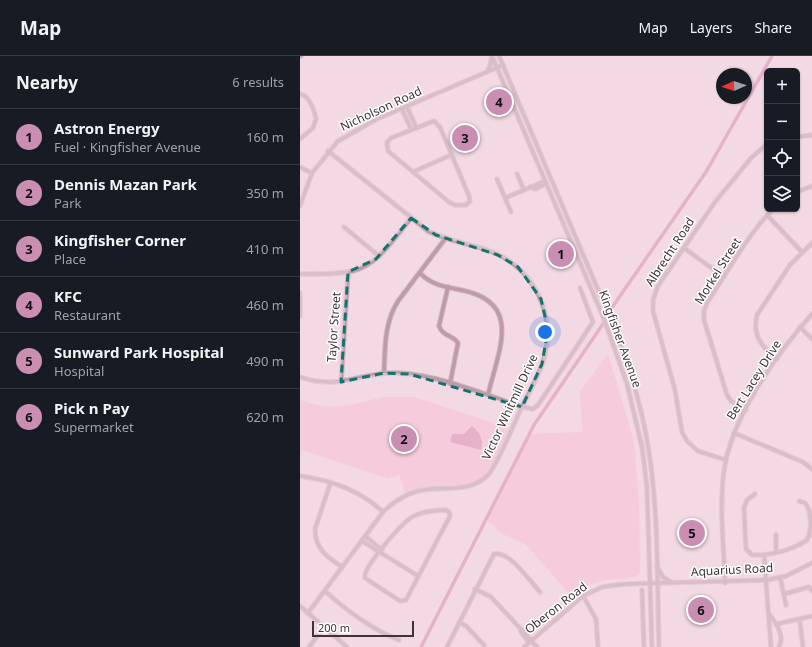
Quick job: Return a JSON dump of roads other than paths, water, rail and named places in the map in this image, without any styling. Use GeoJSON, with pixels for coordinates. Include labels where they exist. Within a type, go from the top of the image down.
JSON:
{"type":"FeatureCollection","features":[{"type":"Feature","properties":{"kind":"street","name":"Kingfisher Avenue"},"geometry":{"type":"LineString","coordinates":[[492,56],[614,343],[632,402],[642,447],[646,477],[652,647]]}},
{"type":"Feature","properties":{"kind":"street"},"geometry":{"type":"LineString","coordinates":[[486,72],[490,66],[492,56]]}},
{"type":"Feature","properties":{"kind":"street","name":"Kingfisher Avenue"},"geometry":{"type":"LineString","coordinates":[[499,56],[596,283],[627,362],[641,411],[648,445],[654,497],[659,647]]}},
{"type":"Feature","properties":{"kind":"street","name":"Nicholson Road"},"geometry":{"type":"LineString","coordinates":[[300,206],[312,173],[338,140],[360,127],[503,65]]}},
{"type":"Feature","properties":{"kind":"street"},"geometry":{"type":"LineString","coordinates":[[300,94],[304,95],[309,100],[316,119],[313,128],[300,139]]}},
{"type":"Feature","properties":{"kind":"street"},"geometry":{"type":"LineString","coordinates":[[407,107],[416,127]]}},
{"type":"Feature","properties":{"kind":"street"},"geometry":{"type":"LineString","coordinates":[[402,109],[411,129]]}},
{"type":"Feature","properties":{"kind":"street"},"geometry":{"type":"LineString","coordinates":[[432,121],[436,122],[470,196],[470,201],[466,205],[455,205],[449,202],[390,154],[387,145],[391,138],[416,127],[432,121]]}},
{"type":"Feature","properties":{"kind":"street"},"geometry":{"type":"LineString","coordinates":[[800,137],[812,135]]}},
{"type":"Feature","properties":{"kind":"street","name":"Albrecht Road"},"geometry":{"type":"LineString","coordinates":[[726,460],[698,451],[690,445],[684,437],[680,423],[675,390],[653,315],[652,304],[656,290],[719,197],[751,158],[764,147]]}},
{"type":"Feature","properties":{"kind":"street","name":"Victor Whitmill Drive"},"geometry":{"type":"LineString","coordinates":[[308,613],[383,512],[400,499],[418,491],[464,488],[481,481],[491,470],[542,364],[547,344],[547,321],[541,299],[525,274],[506,259],[488,251],[444,239],[428,231],[328,151]]}},
{"type":"Feature","properties":{"kind":"street"},"geometry":{"type":"LineString","coordinates":[[413,172],[451,155]]}},
{"type":"Feature","properties":{"kind":"street"},"geometry":{"type":"LineString","coordinates":[[300,167],[312,173]]}},
{"type":"Feature","properties":{"kind":"street"},"geometry":{"type":"LineString","coordinates":[[517,174],[524,190]]}},
{"type":"Feature","properties":{"kind":"street"},"geometry":{"type":"LineString","coordinates":[[497,179],[511,212]]}},
{"type":"Feature","properties":{"kind":"street"},"geometry":{"type":"LineString","coordinates":[[505,198],[530,187],[535,189],[546,183]]}},
{"type":"Feature","properties":{"kind":"street"},"geometry":{"type":"LineString","coordinates":[[800,191],[812,186]]}},
{"type":"Feature","properties":{"kind":"street","name":"Morkel Street"},"geometry":{"type":"LineString","coordinates":[[746,410],[731,401],[727,395],[704,317],[706,306],[724,277],[770,212]]}},
{"type":"Feature","properties":{"kind":"street"},"geometry":{"type":"LineString","coordinates":[[767,215],[801,251]]}},
{"type":"Feature","properties":{"kind":"street"},"geometry":{"type":"LineString","coordinates":[[300,274],[348,272],[363,267],[379,256],[411,218]]}},
{"type":"Feature","properties":{"kind":"street"},"geometry":{"type":"LineString","coordinates":[[344,227],[379,256]]}},
{"type":"Feature","properties":{"kind":"street"},"geometry":{"type":"LineString","coordinates":[[384,373],[386,337],[392,312],[444,239]]}},
{"type":"Feature","properties":{"kind":"street"},"geometry":{"type":"LineString","coordinates":[[777,359],[761,344],[756,330],[757,315],[786,269],[801,251],[812,242]]}},
{"type":"Feature","properties":{"kind":"street"},"geometry":{"type":"LineString","coordinates":[[684,248],[724,277]]}},
{"type":"Feature","properties":{"kind":"street","name":"Taylor Street"},"geometry":{"type":"LineString","coordinates":[[341,382],[348,272]]}},
{"type":"Feature","properties":{"kind":"street"},"geometry":{"type":"LineString","coordinates":[[420,273],[430,282],[474,292],[486,298],[495,306],[501,318],[503,333],[488,395]]}},
{"type":"Feature","properties":{"kind":"street"},"geometry":{"type":"LineString","coordinates":[[448,287],[439,326],[443,334],[455,339],[458,343],[450,384]]}},
{"type":"Feature","properties":{"kind":"street"},"geometry":{"type":"LineString","coordinates":[[300,376],[321,382],[341,382],[384,373],[408,374],[450,384],[532,409],[536,407],[591,325],[592,317],[580,288]]}},
{"type":"Feature","properties":{"kind":"street"},"geometry":{"type":"LineString","coordinates":[[300,293],[300,316]]}},
{"type":"Feature","properties":{"kind":"street","name":"Bert Lacey Drive"},"geometry":{"type":"LineString","coordinates":[[725,583],[723,482],[726,460],[734,433],[777,359],[800,327],[812,314]]}},
{"type":"Feature","properties":{"kind":"street"},"geometry":{"type":"LineString","coordinates":[[800,327],[812,339]]}},
{"type":"Feature","properties":{"kind":"street"},"geometry":{"type":"LineString","coordinates":[[734,433],[803,462],[812,469]]}},
{"type":"Feature","properties":{"kind":"street"},"geometry":{"type":"LineString","coordinates":[[300,476],[330,484],[363,496],[383,512]]}},
{"type":"Feature","properties":{"kind":"street"},"geometry":{"type":"LineString","coordinates":[[330,484],[317,524],[315,536],[320,550],[342,568]]}},
{"type":"Feature","properties":{"kind":"street"},"geometry":{"type":"LineString","coordinates":[[755,494],[747,500],[744,508],[745,546],[750,554],[764,555],[807,540],[810,532],[811,520],[808,506],[804,502],[798,501]]}},
{"type":"Feature","properties":{"kind":"street"},"geometry":{"type":"LineString","coordinates":[[433,511],[449,512],[449,518],[418,576],[407,599],[404,602],[400,601],[364,576],[366,571],[382,552],[396,531],[411,518],[433,511]]}},
{"type":"Feature","properties":{"kind":"street"},"geometry":{"type":"LineString","coordinates":[[776,535],[776,552]]}},
{"type":"Feature","properties":{"kind":"street"},"geometry":{"type":"LineString","coordinates":[[365,536],[382,552]]}},
{"type":"Feature","properties":{"kind":"street"},"geometry":{"type":"LineString","coordinates":[[362,541],[382,552],[418,576]]}},
{"type":"Feature","properties":{"kind":"street"},"geometry":{"type":"LineString","coordinates":[[447,647],[494,554],[499,553],[511,559],[540,592]]}},
{"type":"Feature","properties":{"kind":"street"},"geometry":{"type":"LineString","coordinates":[[764,555],[767,580],[770,647]]}},
{"type":"Feature","properties":{"kind":"street"},"geometry":{"type":"LineString","coordinates":[[656,564],[663,577],[674,583]]}},
{"type":"Feature","properties":{"kind":"street","name":"Aquarius Road"},"geometry":{"type":"LineString","coordinates":[[650,584],[725,583],[767,580],[780,577],[812,564]]}},
{"type":"Feature","properties":{"kind":"street"},"geometry":{"type":"LineString","coordinates":[[780,577],[786,605]]}},
{"type":"Feature","properties":{"kind":"street","name":"Oberon Road"},"geometry":{"type":"LineString","coordinates":[[524,647],[583,596],[596,589],[609,585],[650,584]]}},
{"type":"Feature","properties":{"kind":"street"},"geometry":{"type":"LineString","coordinates":[[784,594],[807,587],[812,591]]}},
{"type":"Feature","properties":{"kind":"street"},"geometry":{"type":"LineString","coordinates":[[475,589],[491,597],[537,647]]}},
{"type":"Feature","properties":{"kind":"street"},"geometry":{"type":"LineString","coordinates":[[642,590],[644,647]]}},
{"type":"Feature","properties":{"kind":"street"},"geometry":{"type":"LineString","coordinates":[[325,591],[348,611],[385,634],[399,640]]}},
{"type":"Feature","properties":{"kind":"street"},"geometry":{"type":"LineString","coordinates":[[583,596],[596,619],[598,647]]}},
{"type":"Feature","properties":{"kind":"street"},"geometry":{"type":"LineString","coordinates":[[300,606],[347,647]]}},
{"type":"Feature","properties":{"kind":"street"},"geometry":{"type":"LineString","coordinates":[[768,613],[777,624],[780,638],[779,647]]}},
{"type":"Feature","properties":{"kind":"street"},"geometry":{"type":"LineString","coordinates":[[777,624],[812,616]]}},
{"type":"Feature","properties":{"kind":"street"},"geometry":{"type":"LineString","coordinates":[[460,622],[466,626],[484,645]]}},
{"type":"Feature","properties":{"kind":"street"},"geometry":{"type":"LineString","coordinates":[[800,623],[803,647]]}},
{"type":"Feature","properties":{"kind":"street"},"geometry":{"type":"LineString","coordinates":[[309,647],[324,627]]}},
{"type":"Feature","properties":{"kind":"waterway"},"geometry":{"type":"LineString","coordinates":[[611,309],[706,172],[772,56]]}},
{"type":"Feature","properties":{"kind":"waterway"},"geometry":{"type":"LineString","coordinates":[[421,647],[534,425],[603,324]]}},
{"type":"Feature","properties":{"kind":"place","name":"KFC"},"geometry":{"type":"Point","coordinates":[499,102]}},
{"type":"Feature","properties":{"kind":"place","name":"Kingfisher Corner"},"geometry":{"type":"Point","coordinates":[465,138]}},
{"type":"Feature","properties":{"kind":"place","name":"Astron Energy"},"geometry":{"type":"Point","coordinates":[561,254]}},
{"type":"Feature","properties":{"kind":"place","name":"Dennis Mazan Park"},"geometry":{"type":"Point","coordinates":[404,439]}},
{"type":"Feature","properties":{"kind":"place","name":"Sunward Park Hospital"},"geometry":{"type":"Point","coordinates":[692,533]}},
{"type":"Feature","properties":{"kind":"place","name":"Pick n Pay"},"geometry":{"type":"Point","coordinates":[701,610]}}]}
